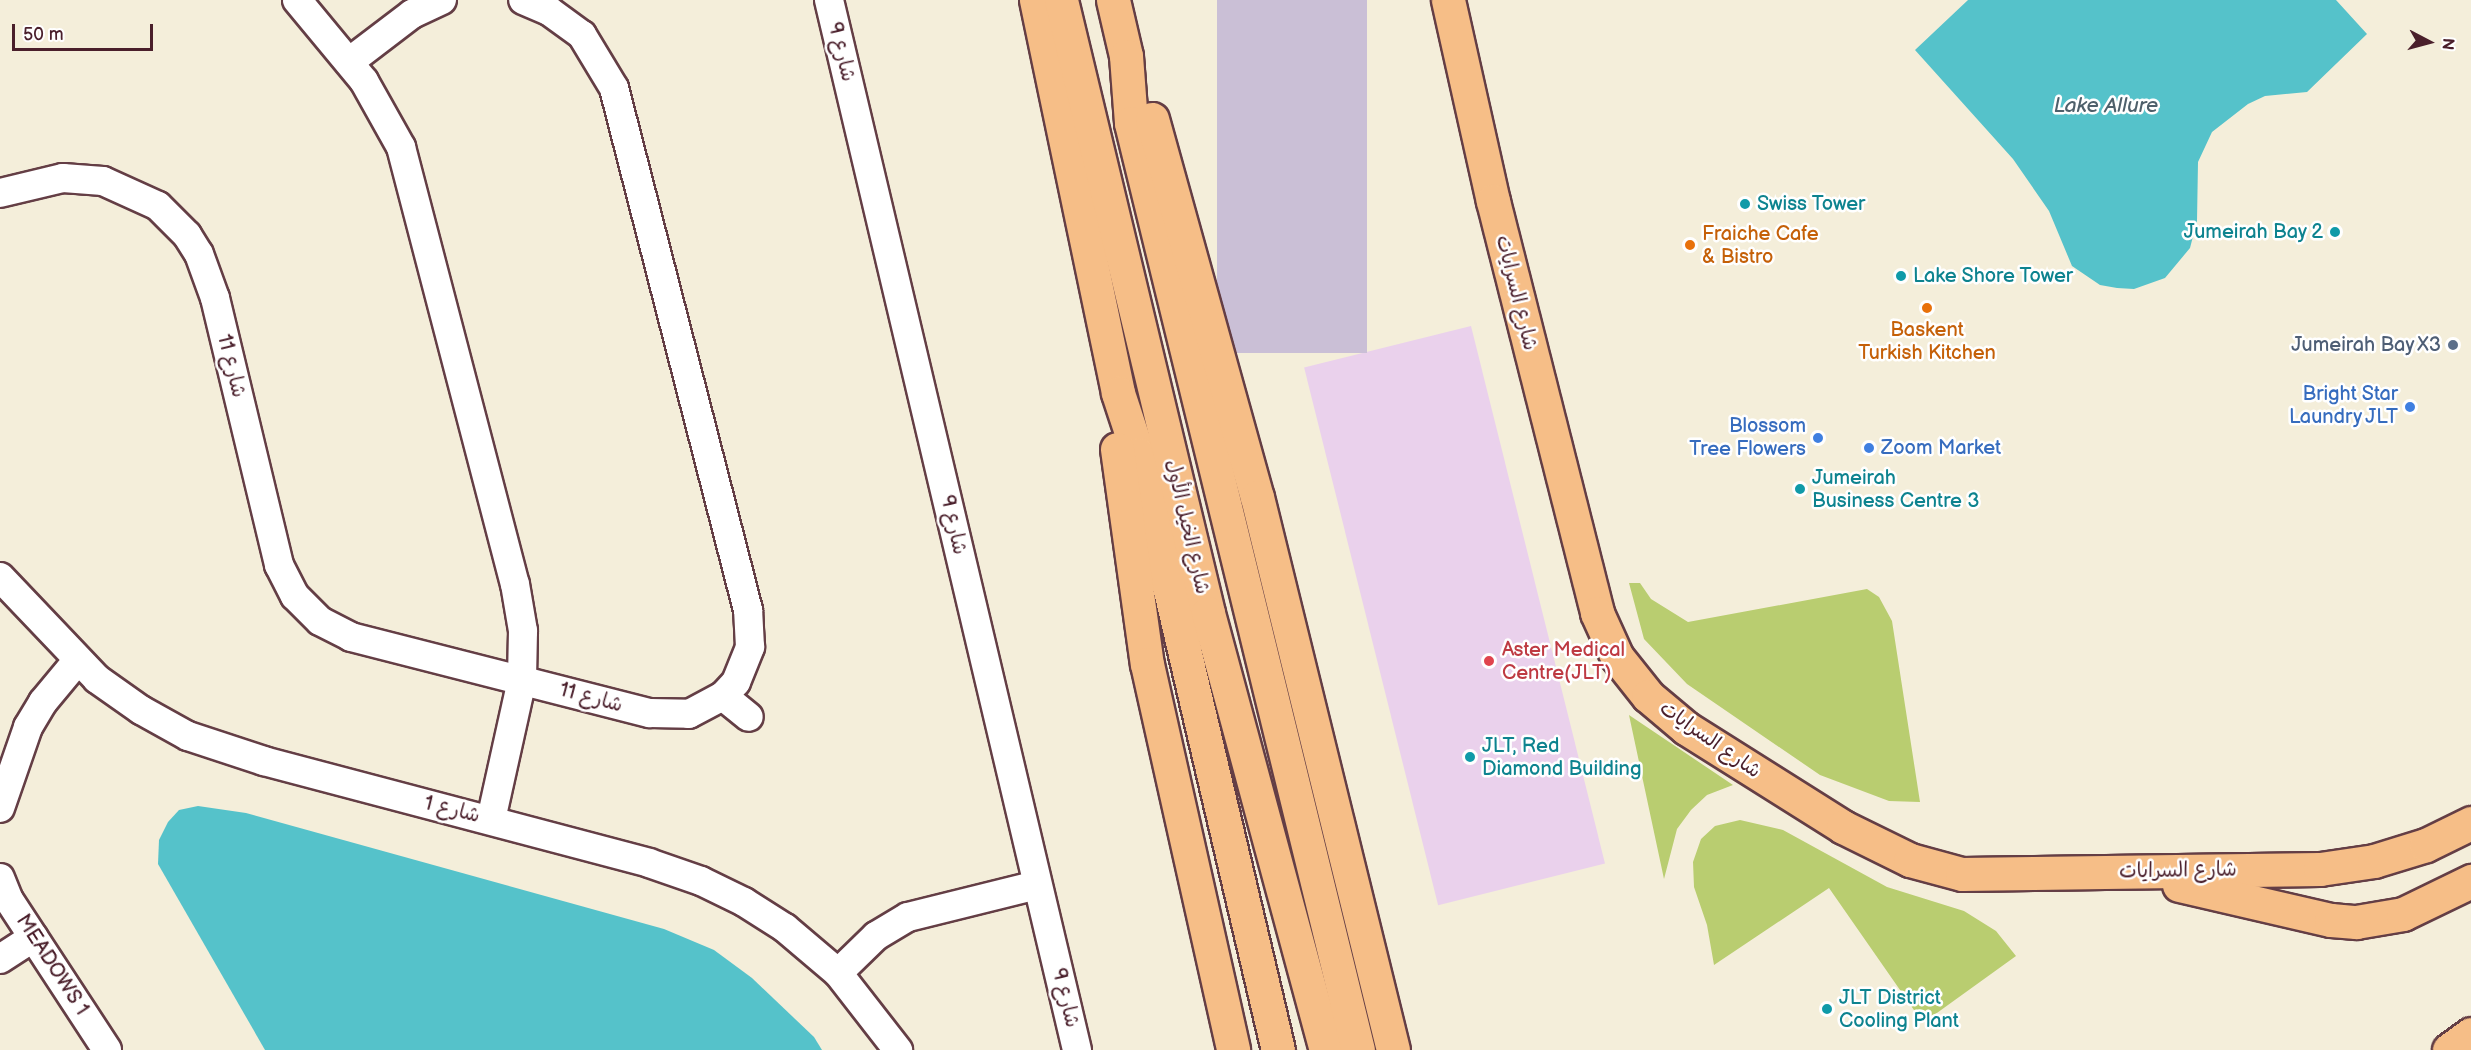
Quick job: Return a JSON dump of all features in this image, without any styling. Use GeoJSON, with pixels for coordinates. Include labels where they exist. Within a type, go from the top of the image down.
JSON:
{"type":"FeatureCollection","features":[{"type":"Feature","properties":{"kind":"main road"},"geometry":{"type":"LineString","coordinates":[[1036,0],[1118,393],[1138,454],[1278,1050]]}},
{"type":"Feature","properties":{"kind":"main road","name":"شارع الخيل الأول"},"geometry":{"type":"LineString","coordinates":[[1061,0],[1208,614],[1326,1050]]}},
{"type":"Feature","properties":{"kind":"main road","name":"شارع الخيل الأول"},"geometry":{"type":"LineString","coordinates":[[1113,0],[1126,56],[1131,123],[1358,1050]]}},
{"type":"Feature","properties":{"kind":"main road","name":"شارع السرايات"},"geometry":{"type":"LineString","coordinates":[[1448,0],[1493,201],[1597,613],[1617,657],[1648,696],[1686,728],[1843,827],[1910,860],[1962,874],[2320,869],[2374,861],[2426,845],[2471,823]]}},
{"type":"Feature","properties":{"kind":"main road"},"geometry":{"type":"LineString","coordinates":[[1126,56],[1147,102],[1237,417],[1393,1050]]}},
{"type":"Feature","properties":{"kind":"main road"},"geometry":{"type":"LineString","coordinates":[[1118,393],[1118,456],[1147,664],[1233,1050]]}},
{"type":"Feature","properties":{"kind":"main road"},"geometry":{"type":"LineString","coordinates":[[2099,873],[2157,880],[2356,922],[2403,914],[2471,881]]}},
{"type":"Feature","properties":{"kind":"main road"},"geometry":{"type":"LineString","coordinates":[[2450,1050],[2471,1034]]}},
{"type":"Feature","properties":{"kind":"street"},"geometry":{"type":"LineString","coordinates":[[297,0],[349,62],[391,124],[414,187],[520,606],[522,680],[491,820]]}},
{"type":"Feature","properties":{"kind":"street"},"geometry":{"type":"LineString","coordinates":[[349,62],[412,14],[442,0]]}},
{"type":"Feature","properties":{"kind":"street","name":"شارع 9"},"geometry":{"type":"LineString","coordinates":[[829,0],[1077,1050]]}},
{"type":"Feature","properties":{"kind":"street","name":"شارع 11"},"geometry":{"type":"LineString","coordinates":[[0,193],[63,178],[125,176],[173,219],[199,254],[208,276],[279,565],[295,596],[334,631],[669,716],[689,714],[723,696],[745,666],[751,629],[624,120],[614,88],[595,51],[567,22],[528,1]]}},
{"type":"Feature","properties":{"kind":"street","name":"شارع 1"},"geometry":{"type":"LineString","coordinates":[[0,577],[77,661],[141,711],[213,746],[491,820],[701,881],[765,914],[838,973],[898,1050]]}},
{"type":"Feature","properties":{"kind":"street"},"geometry":{"type":"LineString","coordinates":[[0,808],[28,728],[51,690],[77,661]]}},
{"type":"Feature","properties":{"kind":"street"},"geometry":{"type":"LineString","coordinates":[[723,696],[749,717]]}},
{"type":"Feature","properties":{"kind":"street","name":"MEADOWS 1"},"geometry":{"type":"LineString","coordinates":[[0,878],[34,937],[107,1050]]}},
{"type":"Feature","properties":{"kind":"street"},"geometry":{"type":"LineString","coordinates":[[838,973],[876,936],[908,916],[1037,885]]}},
{"type":"Feature","properties":{"kind":"street"},"geometry":{"type":"LineString","coordinates":[[0,959],[34,937]]}},
{"type":"Feature","properties":{"kind":"shaded area"},"geometry":{"type":"Polygon","coordinates":[[[1217,0],[1367,0],[1367,353],[1217,353],[1217,0]]]}},
{"type":"Feature","properties":{"kind":"shaded area"},"geometry":{"type":"Polygon","coordinates":[[[1471,326],[1605,864],[1438,905],[1304,368],[1471,326]]]}},
{"type":"Feature","properties":{"kind":"green space"},"geometry":{"type":"Polygon","coordinates":[[[1629,583],[1640,583],[1651,599],[1688,622],[1867,589],[1879,597],[1892,621],[1920,802],[1889,801],[1820,775],[1687,684],[1644,639],[1629,583]]]}},
{"type":"Feature","properties":{"kind":"green space"},"geometry":{"type":"Polygon","coordinates":[[[1629,715],[1733,785],[1707,795],[1691,810],[1677,829],[1664,879],[1629,715]]]}},
{"type":"Feature","properties":{"kind":"green space"},"geometry":{"type":"Polygon","coordinates":[[[1740,820],[1783,830],[1887,887],[1964,911],[1996,931],[2016,956],[1923,1023],[1829,888],[1714,965],[1707,925],[1694,887],[1693,862],[1701,839],[1715,826],[1740,820]]]}},
{"type":"Feature","properties":{"kind":"water","name":"Lake Allure"},"geometry":{"type":"Polygon","coordinates":[[[1968,0],[2336,0],[2367,34],[2307,92],[2265,96],[2248,104],[2212,132],[2198,162],[2197,221],[2190,248],[2165,278],[2134,289],[2117,288],[2100,285],[2072,266],[2049,211],[2013,159],[1915,50],[1968,0]]]}},
{"type":"Feature","properties":{"kind":"water"},"geometry":{"type":"Polygon","coordinates":[[[198,806],[246,813],[664,929],[714,950],[752,978],[814,1037],[822,1050],[265,1050],[158,864],[159,840],[168,822],[179,810],[198,806]]]}},
{"type":"Feature","properties":{"kind":"place","name":"Swiss Tower"},"geometry":{"type":"Point","coordinates":[1745,204]}},
{"type":"Feature","properties":{"kind":"place","name":"Jumeirah Bay 2"},"geometry":{"type":"Point","coordinates":[2335,232]}},
{"type":"Feature","properties":{"kind":"place","name":"Fraiche Cafe & Bistro"},"geometry":{"type":"Point","coordinates":[1690,245]}},
{"type":"Feature","properties":{"kind":"place","name":"Lake Shore Tower"},"geometry":{"type":"Point","coordinates":[1901,276]}},
{"type":"Feature","properties":{"kind":"place","name":"Baskent Turkish Kitchen"},"geometry":{"type":"Point","coordinates":[1927,308]}},
{"type":"Feature","properties":{"kind":"place","name":"Jumeirah Bay X3"},"geometry":{"type":"Point","coordinates":[2453,345]}},
{"type":"Feature","properties":{"kind":"place","name":"Bright Star Laundry JLT"},"geometry":{"type":"Point","coordinates":[2410,407]}},
{"type":"Feature","properties":{"kind":"place","name":"Blossom Tree Flowers"},"geometry":{"type":"Point","coordinates":[1818,438]}},
{"type":"Feature","properties":{"kind":"place","name":"Zoom Market"},"geometry":{"type":"Point","coordinates":[1869,448]}},
{"type":"Feature","properties":{"kind":"place","name":"Jumeirah Business Centre 3"},"geometry":{"type":"Point","coordinates":[1800,489]}},
{"type":"Feature","properties":{"kind":"place","name":"Aster Medical Centre(JLT)"},"geometry":{"type":"Point","coordinates":[1489,661]}},
{"type":"Feature","properties":{"kind":"place","name":"JLT, Red Diamond Building"},"geometry":{"type":"Point","coordinates":[1470,757]}},
{"type":"Feature","properties":{"kind":"place","name":"JLT District Cooling Plant"},"geometry":{"type":"Point","coordinates":[1827,1009]}}]}
